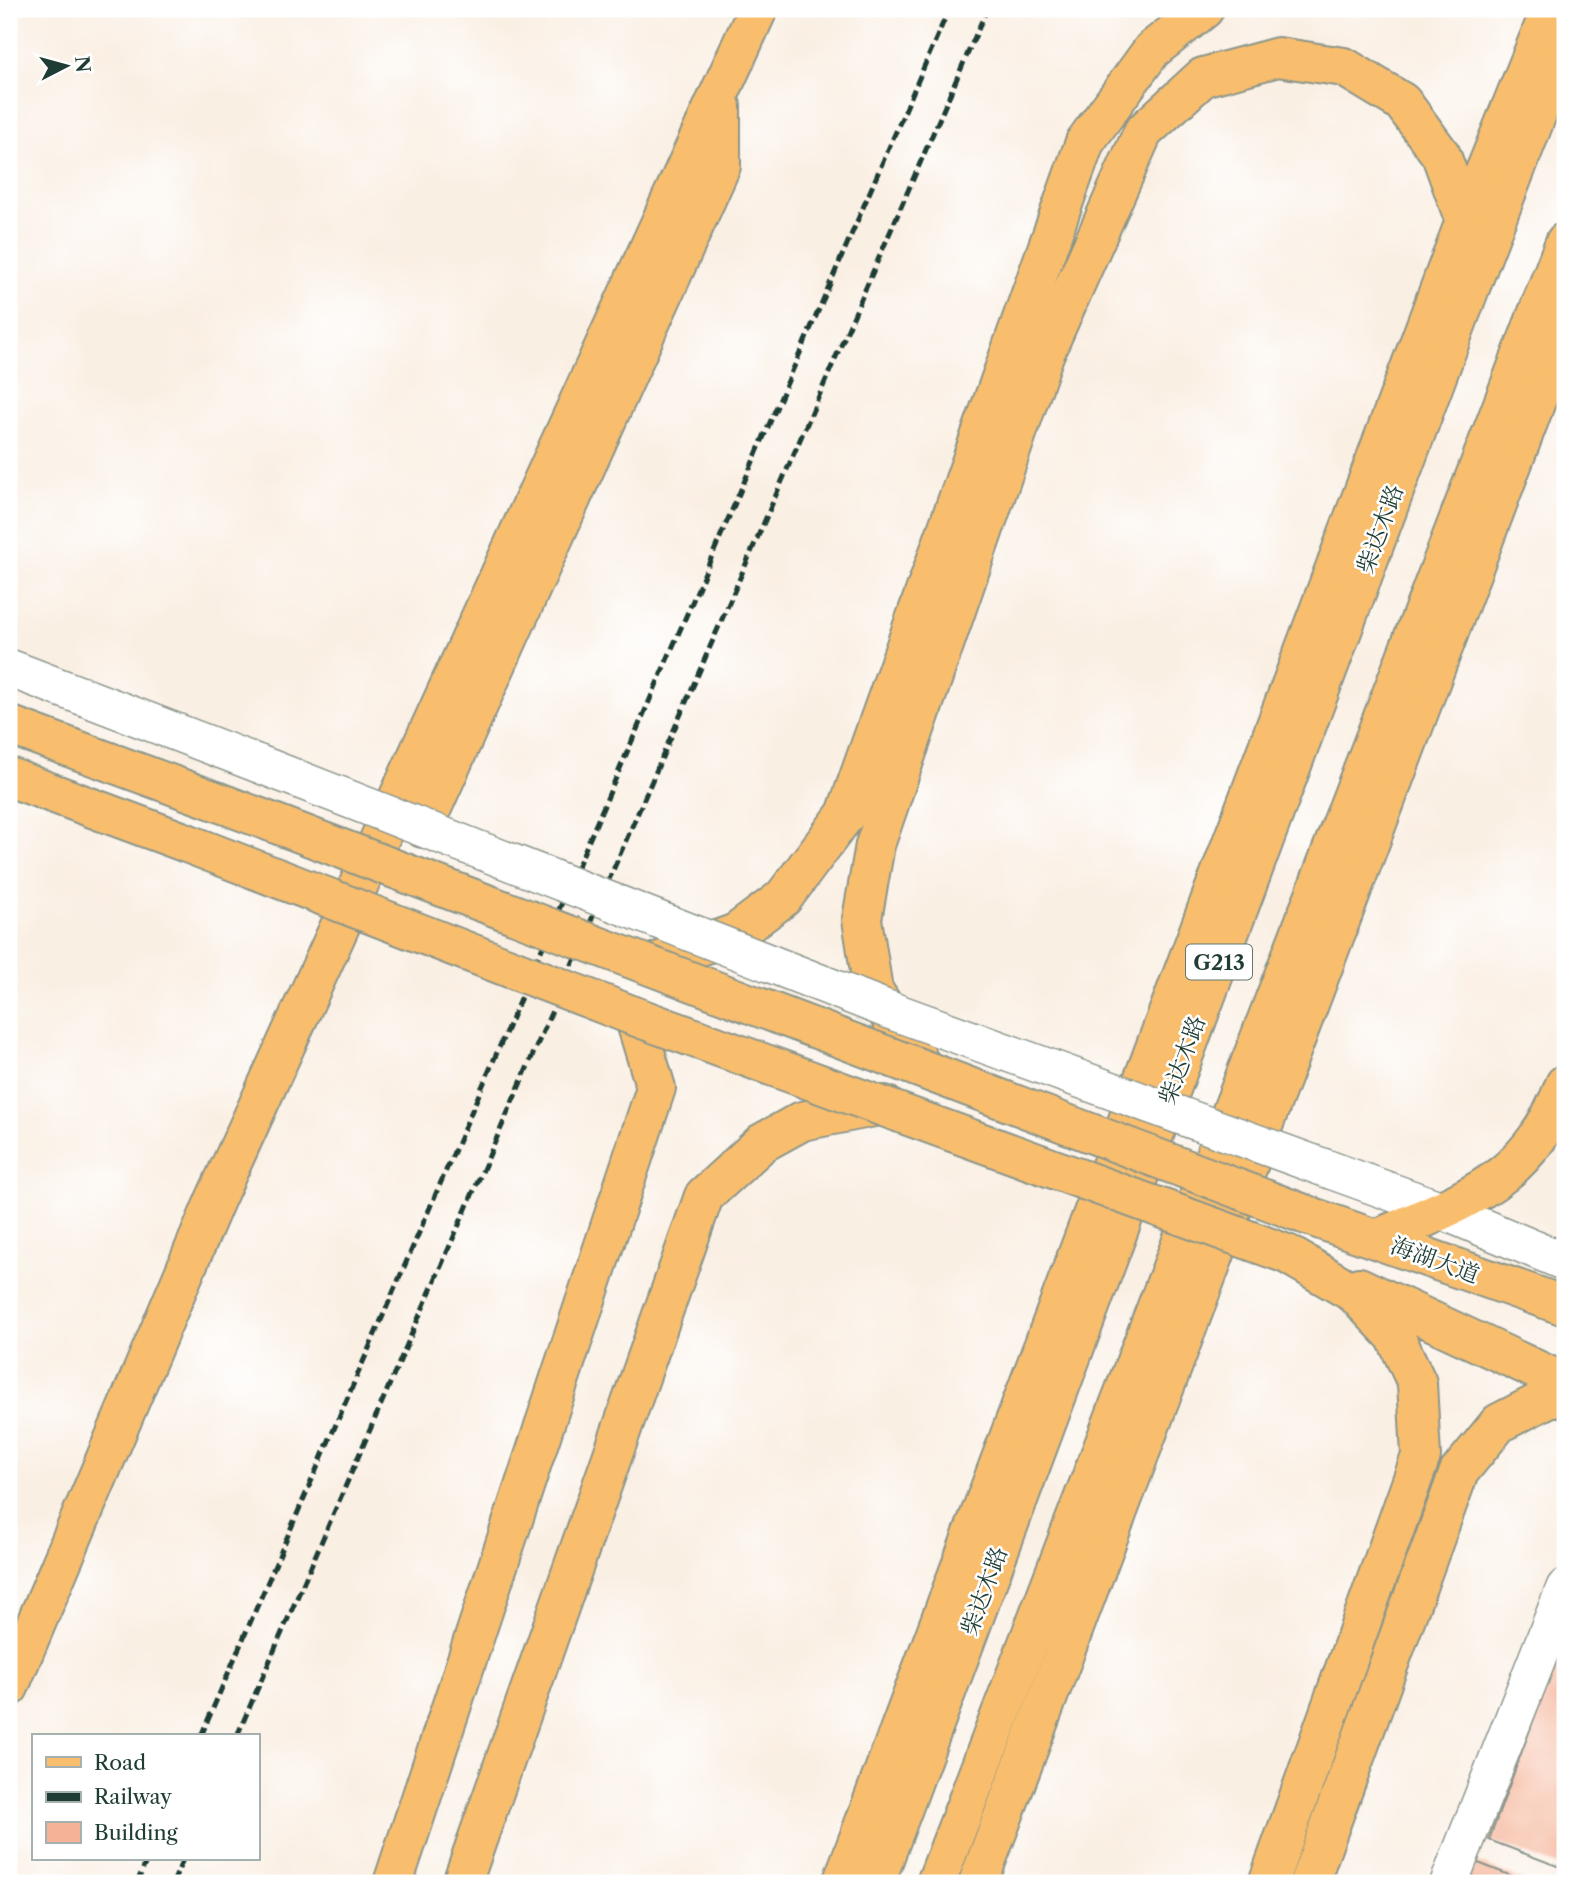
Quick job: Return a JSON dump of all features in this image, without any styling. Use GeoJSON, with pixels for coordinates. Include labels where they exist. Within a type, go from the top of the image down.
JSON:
{"type":"FeatureCollection","features":[{"type":"Feature","properties":{"kind":"main road"},"geometry":{"type":"LineString","coordinates":[[9,1687],[215,1200],[758,9]]}},
{"type":"Feature","properties":{"kind":"main road"},"geometry":{"type":"LineString","coordinates":[[924,1069],[873,990],[862,919],[875,845],[1029,352],[1085,142],[1152,50],[1204,9]]}},
{"type":"Feature","properties":{"kind":"main road"},"geometry":{"type":"LineString","coordinates":[[842,1883],[1465,221],[1551,9]]}},
{"type":"Feature","properties":{"kind":"main road","name":"柴达木路"},"geometry":{"type":"LineString","coordinates":[[875,1883],[1468,293],[1565,41]]}},
{"type":"Feature","properties":{"kind":"main road"},"geometry":{"type":"LineString","coordinates":[[649,965],[736,933],[783,898],[846,814],[1029,352],[1143,132],[1203,78],[1278,57],[1344,67],[1402,102],[1441,155],[1465,221],[1468,293]]}},
{"type":"Feature","properties":{"kind":"main road"},"geometry":{"type":"LineString","coordinates":[[423,828],[721,166],[721,93]]}},
{"type":"Feature","properties":{"kind":"main road","name":"G213"},"geometry":{"type":"LineString","coordinates":[[936,1883],[1549,323],[1565,242]]}},
{"type":"Feature","properties":{"kind":"main road"},"geometry":{"type":"LineString","coordinates":[[978,1883],[1549,323],[1565,294]]}},
{"type":"Feature","properties":{"kind":"main road","name":"海湖大道"},"geometry":{"type":"LineString","coordinates":[[9,725],[1304,1214],[1565,1307]]}},
{"type":"Feature","properties":{"kind":"main road"},"geometry":{"type":"LineString","coordinates":[[9,777],[634,1016],[885,1105],[1287,1254],[1565,1382]]}},
{"type":"Feature","properties":{"kind":"main road"},"geometry":{"type":"LineString","coordinates":[[393,1883],[656,1088],[634,1016]]}},
{"type":"Feature","properties":{"kind":"main road"},"geometry":{"type":"LineString","coordinates":[[1377,1239],[1490,1186],[1532,1149],[1565,1084]]}},
{"type":"Feature","properties":{"kind":"main road"},"geometry":{"type":"LineString","coordinates":[[462,1883],[704,1196],[762,1143],[802,1121],[885,1105]]}},
{"type":"Feature","properties":{"kind":"main road"},"geometry":{"type":"LineString","coordinates":[[1268,1883],[1421,1456],[1417,1383],[1395,1336],[1354,1293],[1287,1254]]}},
{"type":"Feature","properties":{"kind":"main road"},"geometry":{"type":"LineString","coordinates":[[1309,1883],[1459,1472],[1499,1423],[1552,1396],[1565,1398]]}},
{"type":"Feature","properties":{"kind":"street"},"geometry":{"type":"LineString","coordinates":[[9,668],[715,940],[884,1008],[1441,1210],[1565,1262]]}},
{"type":"Feature","properties":{"kind":"street"},"geometry":{"type":"LineString","coordinates":[[1449,1883],[1565,1588]]}},
{"type":"Feature","properties":{"kind":"building"},"geometry":{"type":"Polygon","coordinates":[[[1565,1635],[1565,1869],[1489,1840],[1565,1635]]]}},
{"type":"Feature","properties":{"kind":"building"},"geometry":{"type":"Polygon","coordinates":[[[1473,1861],[1530,1883],[1465,1883],[1473,1861]]]}},
{"type":"Feature","properties":{"kind":"railway"},"geometry":{"type":"LineString","coordinates":[[202,1734],[949,9]]}},
{"type":"Feature","properties":{"kind":"railway"},"geometry":{"type":"LineString","coordinates":[[238,1734],[987,9]]}},
{"type":"Feature","properties":{"kind":"railway"},"geometry":{"type":"LineString","coordinates":[[137,1883],[147,1860]]}},
{"type":"Feature","properties":{"kind":"railway"},"geometry":{"type":"LineString","coordinates":[[173,1883],[183,1860]]}}]}
